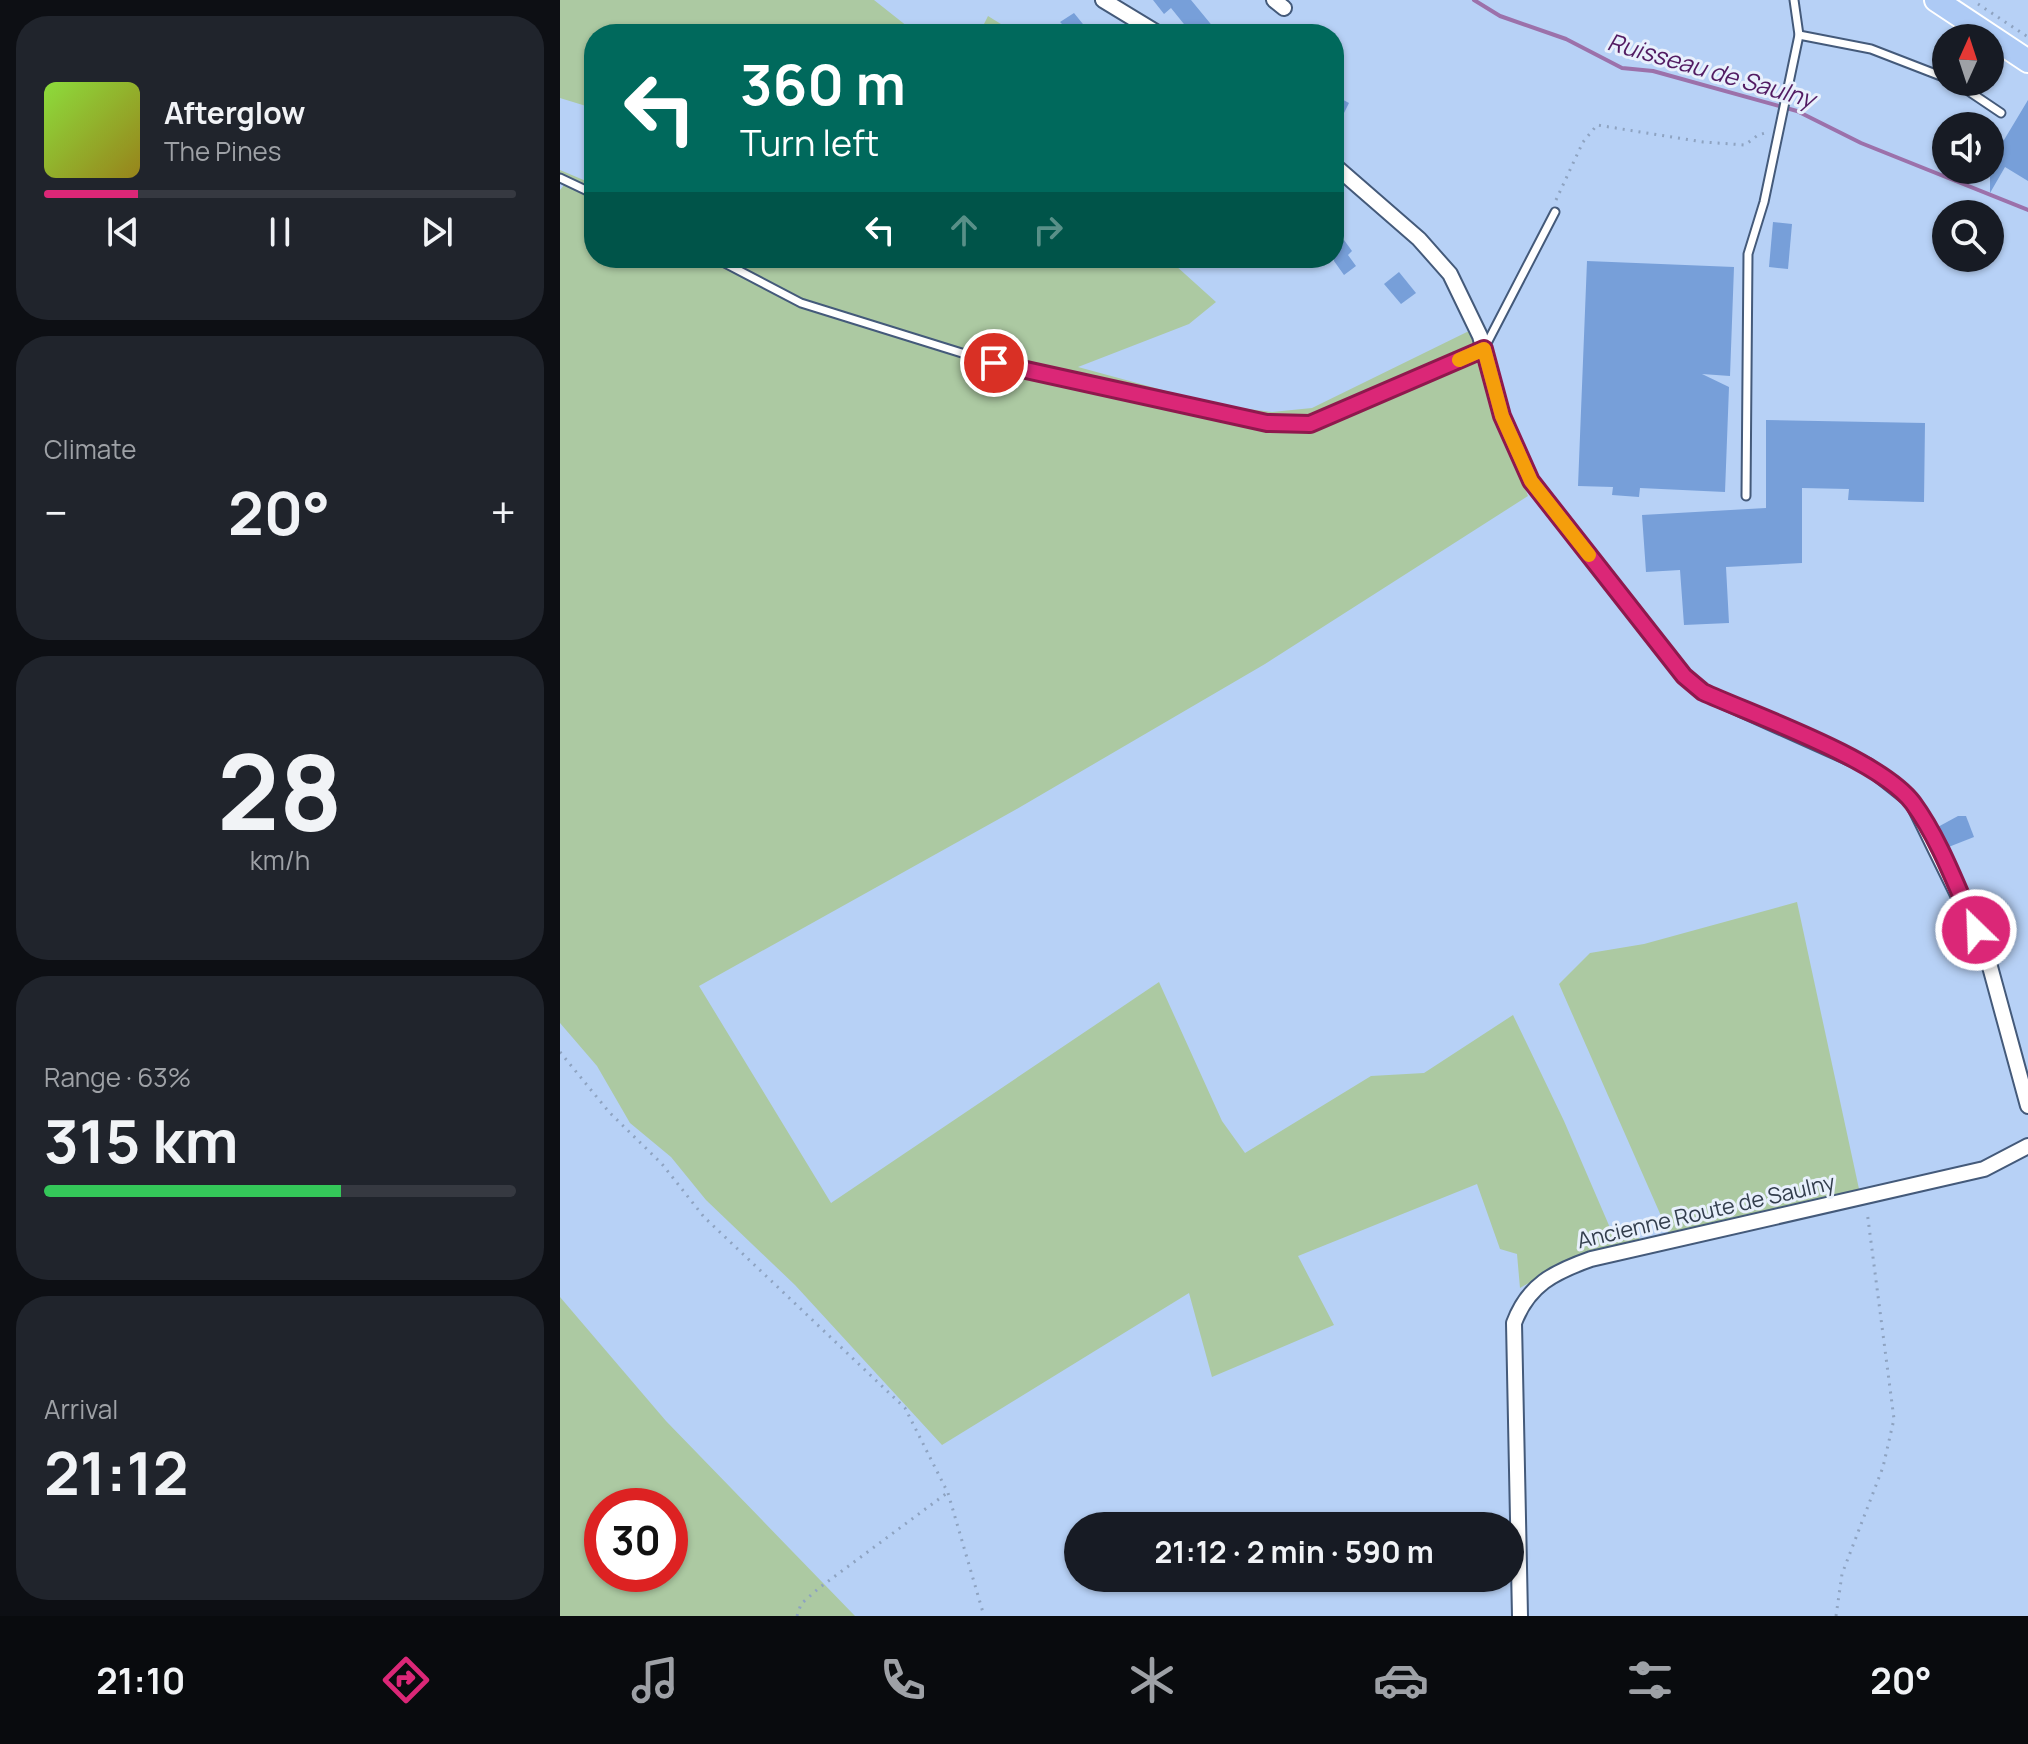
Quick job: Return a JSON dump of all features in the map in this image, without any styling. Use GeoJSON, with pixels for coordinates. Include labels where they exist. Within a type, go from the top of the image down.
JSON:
{"type":"FeatureCollection","features":[{"type":"Feature","properties":{"kind":"main road"},"geometry":{"type":"LineString","coordinates":[[1936,0],[2028,61]]}},
{"type":"Feature","properties":{"kind":"street"},"geometry":{"type":"LineString","coordinates":[[1111,2],[1144,24]]}},
{"type":"Feature","properties":{"kind":"street"},"geometry":{"type":"LineString","coordinates":[[1344,174],[1432,252],[1461,291],[1484,349],[1502,416],[1531,481],[1684,676],[1703,692],[1868,766],[1912,801],[1986,952],[2028,1106]]}},
{"type":"Feature","properties":{"kind":"street","name":"Ancienne Route de Saulny"},"geometry":{"type":"LineString","coordinates":[[1520,1616],[1512,1360],[1514,1323],[1522,1301],[1539,1283],[1562,1269],[1591,1259],[1984,1169],[2028,1146]]}},
{"type":"Feature","properties":{"kind":"lane"},"geometry":{"type":"LineString","coordinates":[[1746,496],[1748,254],[1780,129],[1799,35],[1794,0]]}},
{"type":"Feature","properties":{"kind":"lane"},"geometry":{"type":"LineString","coordinates":[[1799,35],[1871,49],[1932,73]]}},
{"type":"Feature","properties":{"kind":"lane"},"geometry":{"type":"LineString","coordinates":[[1976,96],[2000,112]]}},
{"type":"Feature","properties":{"kind":"lane"},"geometry":{"type":"LineString","coordinates":[[560,178],[584,189]]}},
{"type":"Feature","properties":{"kind":"lane"},"geometry":{"type":"LineString","coordinates":[[734,268],[801,303],[994,363],[1267,423],[1310,424],[1484,349],[1555,212]]}},
{"type":"Feature","properties":{"kind":"path"},"geometry":{"type":"LineString","coordinates":[[1971,0],[2028,37]]}},
{"type":"Feature","properties":{"kind":"path"},"geometry":{"type":"LineString","coordinates":[[1555,212],[1556,197],[1591,129],[1597,125],[1703,142],[1745,145],[1758,135],[1780,129]]}},
{"type":"Feature","properties":{"kind":"path"},"geometry":{"type":"LineString","coordinates":[[560,1052],[609,1112],[662,1164],[704,1217],[905,1408],[948,1493],[984,1616]]}},
{"type":"Feature","properties":{"kind":"path"},"geometry":{"type":"LineString","coordinates":[[1836,1616],[1842,1574],[1883,1467],[1894,1419],[1865,1196]]}},
{"type":"Feature","properties":{"kind":"path"},"geometry":{"type":"LineString","coordinates":[[797,1616],[801,1604],[819,1588],[948,1493]]}},
{"type":"Feature","properties":{"kind":"green space"},"geometry":{"type":"Polygon","coordinates":[[[560,0],[874,0],[904,24],[584,24],[584,105],[560,98],[560,0]]]}},
{"type":"Feature","properties":{"kind":"green space"},"geometry":{"type":"Polygon","coordinates":[[[988,16],[1001,24],[984,24],[988,16]]]}},
{"type":"Feature","properties":{"kind":"green space"},"geometry":{"type":"Polygon","coordinates":[[[560,170],[584,180],[584,268],[1178,268],[1216,302],[1189,324],[1078,367],[1218,405],[1272,412],[1312,408],[1471,330],[1500,423],[1528,496],[1265,664],[1015,810],[699,986],[831,1203],[1159,982],[1222,1121],[1245,1153],[1371,1076],[1424,1073],[1513,1015],[1564,1121],[1614,1237],[1637,1233],[1641,1242],[1566,1262],[1520,1288],[1517,1254],[1500,1249],[1477,1184],[1298,1256],[1334,1325],[1212,1377],[1189,1293],[942,1445],[795,1285],[706,1200],[671,1157],[630,1123],[597,1066],[560,1023],[560,190],[564,185],[560,183],[560,170]]]}},
{"type":"Feature","properties":{"kind":"green space"},"geometry":{"type":"Polygon","coordinates":[[[1797,902],[1859,1189],[1669,1234],[1559,984],[1590,953],[1644,944],[1797,902]]]}},
{"type":"Feature","properties":{"kind":"green space"},"geometry":{"type":"Polygon","coordinates":[[[560,1297],[666,1421],[855,1616],[560,1616],[560,1297]]]}},
{"type":"Feature","properties":{"kind":"building"},"geometry":{"type":"Polygon","coordinates":[[[1153,0],[1191,0],[1211,24],[1184,24],[1171,8],[1164,14],[1153,0]]]}},
{"type":"Feature","properties":{"kind":"building"},"geometry":{"type":"Polygon","coordinates":[[[1074,13],[1083,24],[1062,24],[1060,22],[1074,13]]]}},
{"type":"Feature","properties":{"kind":"building"},"geometry":{"type":"Polygon","coordinates":[[[2028,100],[2028,181],[2004,169],[2004,140],[2028,100]]]}},
{"type":"Feature","properties":{"kind":"building"},"geometry":{"type":"Polygon","coordinates":[[[1773,222],[1792,224],[1788,269],[1769,267],[1773,222]]]}},
{"type":"Feature","properties":{"kind":"building"},"geometry":{"type":"Polygon","coordinates":[[[1344,240],[1352,251],[1348,255],[1356,266],[1344,275],[1339,268],[1344,268],[1344,240]]]}},
{"type":"Feature","properties":{"kind":"building"},"geometry":{"type":"Polygon","coordinates":[[[1587,261],[1734,267],[1730,376],[1702,374],[1729,387],[1725,492],[1640,488],[1639,497],[1612,495],[1613,487],[1578,486],[1587,261]]]}},
{"type":"Feature","properties":{"kind":"building"},"geometry":{"type":"Polygon","coordinates":[[[1399,272],[1416,293],[1401,304],[1384,284],[1399,272]]]}},
{"type":"Feature","properties":{"kind":"building"},"geometry":{"type":"Polygon","coordinates":[[[1766,420],[1925,423],[1924,502],[1848,500],[1849,489],[1802,488],[1802,563],[1726,567],[1729,623],[1684,625],[1680,570],[1646,572],[1642,515],[1766,508],[1766,420]]]}},
{"type":"Feature","properties":{"kind":"building"},"geometry":{"type":"Polygon","coordinates":[[[1958,816],[1966,816],[1974,837],[1946,848],[1936,828],[1958,816]]]}},
{"type":"Feature","properties":{"kind":"waterway","name":"Ruisseau de Saulny"},"geometry":{"type":"LineString","coordinates":[[1474,0],[1500,16],[1566,39],[1622,68],[1653,71],[1797,111],[1861,143],[2028,210]]}},
{"type":"Feature","properties":{"kind":"slow traffic"},"geometry":{"type":"LineString","coordinates":[[1459,360],[1484,349],[1502,416],[1531,481],[1589,555]]}},
{"type":"Feature","properties":{"kind":"route"},"geometry":{"type":"LineString","coordinates":[[994,363],[1267,423],[1310,424],[1484,349],[1502,416],[1531,481],[1684,676],[1703,692],[1883,775],[1912,801],[1926,824],[1976,930]]}}]}
